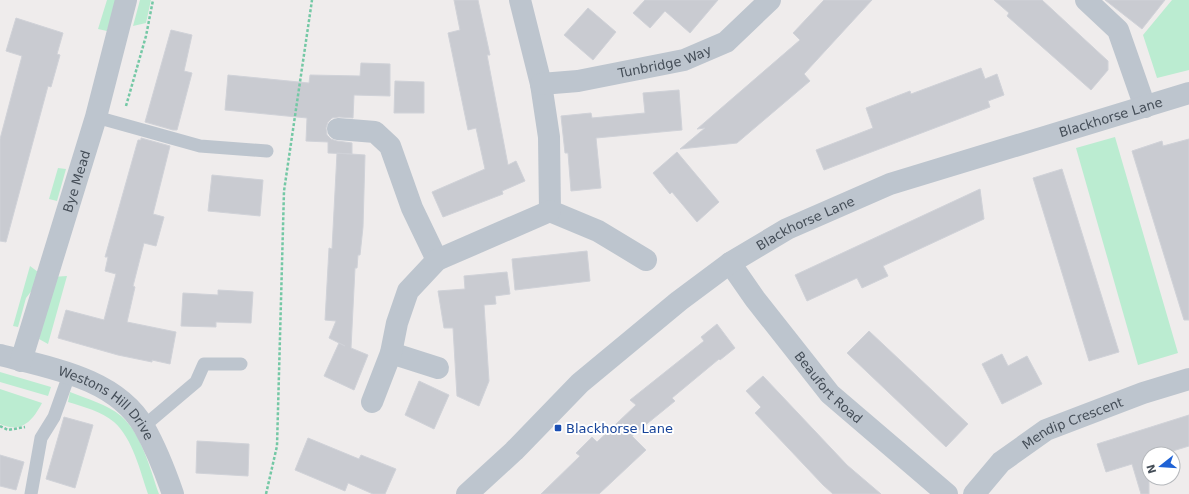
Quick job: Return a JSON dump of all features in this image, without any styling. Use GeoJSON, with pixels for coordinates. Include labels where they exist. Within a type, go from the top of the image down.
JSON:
{"type":"FeatureCollection","features":[{"type":"Feature","properties":{"kind":"street","name":"Bye Mead"},"geometry":{"type":"LineString","coordinates":[[21,361],[96,117],[126,0]]}},
{"type":"Feature","properties":{"kind":"street"},"geometry":{"type":"LineString","coordinates":[[520,0],[541,84],[549,137],[550,211]]}},
{"type":"Feature","properties":{"kind":"street","name":"Tunbridge Way"},"geometry":{"type":"LineString","coordinates":[[541,84],[578,81],[684,60],[726,42],[770,0]]}},
{"type":"Feature","properties":{"kind":"street"},"geometry":{"type":"LineString","coordinates":[[1086,0],[1118,30],[1145,107]]}},
{"type":"Feature","properties":{"kind":"street","name":"Blackhorse Lane"},"geometry":{"type":"LineString","coordinates":[[472,493],[580,383],[679,301],[730,263],[787,229],[890,184],[1189,93]]}},
{"type":"Feature","properties":{"kind":"street"},"geometry":{"type":"LineString","coordinates":[[338,129],[375,132],[390,146],[412,208],[437,260]]}},
{"type":"Feature","properties":{"kind":"street"},"geometry":{"type":"LineString","coordinates":[[372,402],[391,353],[397,323],[408,291],[437,260],[550,211],[598,231],[646,260]]}},
{"type":"Feature","properties":{"kind":"street","name":"Beaufort Road"},"geometry":{"type":"LineString","coordinates":[[730,263],[755,299],[830,394],[947,494]]}},
{"type":"Feature","properties":{"kind":"street"},"geometry":{"type":"LineString","coordinates":[[391,353],[438,368]]}},
{"type":"Feature","properties":{"kind":"street","name":"Westons Hill Drive"},"geometry":{"type":"LineString","coordinates":[[0,355],[97,384],[125,402],[144,426],[159,456],[173,494]]}},
{"type":"Feature","properties":{"kind":"street","name":"Mendip Crescent"},"geometry":{"type":"LineString","coordinates":[[974,494],[1001,462],[1046,430],[1143,393],[1189,379]]}},
{"type":"Feature","properties":{"kind":"lane"},"geometry":{"type":"LineString","coordinates":[[96,117],[200,146],[268,152]]}},
{"type":"Feature","properties":{"kind":"lane"},"geometry":{"type":"LineString","coordinates":[[144,426],[196,382],[204,364],[241,364]]}},
{"type":"Feature","properties":{"kind":"lane"},"geometry":{"type":"LineString","coordinates":[[31,494],[41,438],[54,416],[69,375]]}},
{"type":"Feature","properties":{"kind":"path"},"geometry":{"type":"LineString","coordinates":[[120,124],[146,36],[153,0]]}},
{"type":"Feature","properties":{"kind":"path"},"geometry":{"type":"LineString","coordinates":[[266,494],[277,446],[284,191],[312,0]]}},
{"type":"Feature","properties":{"kind":"path"},"geometry":{"type":"LineString","coordinates":[[0,426],[8,430],[27,427]]}},
{"type":"Feature","properties":{"kind":"green space"},"geometry":{"type":"Polygon","coordinates":[[[107,0],[116,0],[107,31],[98,29],[107,0]]]}},
{"type":"Feature","properties":{"kind":"green space"},"geometry":{"type":"Polygon","coordinates":[[[140,0],[151,0],[146,23],[133,26],[140,0]]]}},
{"type":"Feature","properties":{"kind":"green space"},"geometry":{"type":"Polygon","coordinates":[[[1172,0],[1189,0],[1189,70],[1157,78],[1143,35],[1172,0]]]}},
{"type":"Feature","properties":{"kind":"green space"},"geometry":{"type":"Polygon","coordinates":[[[1115,137],[1178,353],[1138,365],[1076,148],[1115,137]]]}},
{"type":"Feature","properties":{"kind":"green space"},"geometry":{"type":"Polygon","coordinates":[[[58,168],[66,169],[57,201],[49,199],[58,168]]]}},
{"type":"Feature","properties":{"kind":"green space"},"geometry":{"type":"Polygon","coordinates":[[[30,266],[38,272],[33,289],[26,298],[18,327],[13,326],[30,266]]]}},
{"type":"Feature","properties":{"kind":"green space"},"geometry":{"type":"Polygon","coordinates":[[[67,276],[48,344],[39,339],[52,277],[67,276]]]}},
{"type":"Feature","properties":{"kind":"green space"},"geometry":{"type":"Polygon","coordinates":[[[0,372],[51,387],[48,396],[0,382],[0,372]]]}},
{"type":"Feature","properties":{"kind":"green space"},"geometry":{"type":"Polygon","coordinates":[[[0,389],[42,403],[35,415],[26,424],[8,427],[0,424],[0,389]]]}},
{"type":"Feature","properties":{"kind":"green space"},"geometry":{"type":"Polygon","coordinates":[[[70,392],[110,408],[128,423],[140,442],[149,463],[159,494],[148,494],[131,446],[121,429],[104,415],[68,402],[70,392]]]}},
{"type":"Feature","properties":{"kind":"building"},"geometry":{"type":"Polygon","coordinates":[[[454,0],[478,0],[490,55],[487,55],[508,165],[516,161],[525,181],[502,191],[503,194],[443,217],[432,192],[485,169],[476,128],[468,130],[448,33],[460,30],[454,0]]]}},
{"type":"Feature","properties":{"kind":"building"},"geometry":{"type":"Polygon","coordinates":[[[645,0],[718,0],[690,33],[665,11],[650,28],[633,13],[645,0]]]}},
{"type":"Feature","properties":{"kind":"building"},"geometry":{"type":"Polygon","coordinates":[[[824,0],[872,0],[804,74],[810,81],[737,143],[680,149],[705,128],[697,129],[800,40],[793,33],[824,0]]]}},
{"type":"Feature","properties":{"kind":"building"},"geometry":{"type":"Polygon","coordinates":[[[994,0],[1042,0],[1108,61],[1108,70],[1091,90],[1007,16],[1009,13],[994,0]]]}},
{"type":"Feature","properties":{"kind":"building"},"geometry":{"type":"Polygon","coordinates":[[[1105,0],[1165,0],[1142,29],[1105,0]]]}},
{"type":"Feature","properties":{"kind":"building"},"geometry":{"type":"Polygon","coordinates":[[[588,8],[616,32],[593,60],[564,35],[588,8]]]}},
{"type":"Feature","properties":{"kind":"building"},"geometry":{"type":"Polygon","coordinates":[[[16,18],[63,33],[57,54],[60,55],[51,87],[48,86],[6,242],[0,241],[0,139],[22,56],[6,51],[16,18]]]}},
{"type":"Feature","properties":{"kind":"building"},"geometry":{"type":"Polygon","coordinates":[[[171,30],[192,35],[184,71],[192,73],[177,130],[145,122],[171,30]]]}},
{"type":"Feature","properties":{"kind":"building"},"geometry":{"type":"Polygon","coordinates":[[[361,63],[390,64],[390,96],[354,95],[353,118],[332,118],[328,122],[326,128],[327,135],[331,139],[337,141],[352,143],[352,154],[328,153],[328,142],[306,141],[307,118],[225,110],[228,75],[309,83],[310,75],[360,76],[361,63]]]}},
{"type":"Feature","properties":{"kind":"building"},"geometry":{"type":"Polygon","coordinates":[[[981,68],[985,79],[997,74],[1004,95],[988,101],[990,107],[824,170],[816,150],[873,128],[866,108],[910,91],[911,94],[981,68]]]}},
{"type":"Feature","properties":{"kind":"building"},"geometry":{"type":"Polygon","coordinates":[[[395,81],[424,82],[424,113],[394,113],[395,81]]]}},
{"type":"Feature","properties":{"kind":"building"},"geometry":{"type":"Polygon","coordinates":[[[679,90],[682,130],[596,138],[601,188],[571,191],[568,153],[565,153],[561,116],[591,113],[592,118],[645,113],[643,93],[679,90]]]}},
{"type":"Feature","properties":{"kind":"building"},"geometry":{"type":"Polygon","coordinates":[[[141,138],[170,146],[153,214],[164,217],[156,246],[144,243],[133,286],[135,287],[127,322],[176,332],[170,364],[118,355],[58,338],[66,310],[104,320],[116,274],[105,271],[108,257],[105,257],[138,140],[141,140],[141,138]]]}},
{"type":"Feature","properties":{"kind":"building"},"geometry":{"type":"Polygon","coordinates":[[[1189,139],[1189,320],[1184,320],[1132,151],[1162,141],[1163,146],[1189,139]]]}},
{"type":"Feature","properties":{"kind":"building"},"geometry":{"type":"Polygon","coordinates":[[[677,152],[719,202],[697,222],[672,192],[670,194],[653,173],[677,152]]]}},
{"type":"Feature","properties":{"kind":"building"},"geometry":{"type":"Polygon","coordinates":[[[337,153],[365,155],[363,227],[360,255],[358,255],[357,268],[355,268],[351,348],[368,355],[354,390],[324,376],[339,343],[329,338],[336,321],[325,320],[329,248],[332,249],[337,153]]]}},
{"type":"Feature","properties":{"kind":"building"},"geometry":{"type":"Polygon","coordinates":[[[1062,169],[1119,352],[1089,361],[1033,178],[1062,169]]]}},
{"type":"Feature","properties":{"kind":"building"},"geometry":{"type":"Polygon","coordinates":[[[212,175],[263,180],[260,216],[208,211],[212,175]]]}},
{"type":"Feature","properties":{"kind":"building"},"geometry":{"type":"Polygon","coordinates":[[[980,189],[984,219],[883,266],[888,276],[862,288],[857,278],[807,301],[795,275],[980,189]]]}},
{"type":"Feature","properties":{"kind":"building"},"geometry":{"type":"Polygon","coordinates":[[[587,251],[590,281],[515,290],[512,259],[587,251]]]}},
{"type":"Feature","properties":{"kind":"building"},"geometry":{"type":"Polygon","coordinates":[[[507,272],[510,294],[495,296],[496,304],[484,305],[489,381],[479,406],[457,396],[453,328],[444,328],[438,291],[465,289],[464,276],[507,272]]]}},
{"type":"Feature","properties":{"kind":"building"},"geometry":{"type":"Polygon","coordinates":[[[218,290],[253,292],[251,323],[216,322],[216,327],[181,326],[183,293],[218,295],[218,290]]]}},
{"type":"Feature","properties":{"kind":"building"},"geometry":{"type":"Polygon","coordinates":[[[717,324],[735,348],[720,360],[719,359],[672,398],[675,401],[632,436],[646,450],[599,494],[541,494],[580,456],[576,453],[592,437],[597,442],[636,405],[630,400],[704,341],[701,337],[717,324]]]}},
{"type":"Feature","properties":{"kind":"building"},"geometry":{"type":"Polygon","coordinates":[[[869,331],[968,424],[946,447],[847,353],[869,331]]]}},
{"type":"Feature","properties":{"kind":"building"},"geometry":{"type":"Polygon","coordinates":[[[1002,354],[1008,366],[1027,356],[1042,384],[1002,404],[982,364],[1002,354]]]}},
{"type":"Feature","properties":{"kind":"building"},"geometry":{"type":"Polygon","coordinates":[[[763,376],[847,465],[881,494],[833,494],[823,485],[755,413],[761,407],[746,391],[763,376]]]}},
{"type":"Feature","properties":{"kind":"building"},"geometry":{"type":"Polygon","coordinates":[[[419,381],[449,395],[434,429],[405,415],[419,381]]]}},
{"type":"Feature","properties":{"kind":"building"},"geometry":{"type":"Polygon","coordinates":[[[1189,415],[1189,446],[1181,448],[1181,446],[1141,446],[1141,486],[1149,486],[1149,494],[1141,494],[1132,464],[1106,472],[1097,444],[1189,415]]]}},
{"type":"Feature","properties":{"kind":"building"},"geometry":{"type":"Polygon","coordinates":[[[64,417],[93,425],[75,488],[46,479],[64,417]]]}},
{"type":"Feature","properties":{"kind":"building"},"geometry":{"type":"Polygon","coordinates":[[[308,438],[359,459],[361,455],[396,469],[385,494],[373,494],[348,483],[345,491],[295,470],[308,438]]]}},
{"type":"Feature","properties":{"kind":"building"},"geometry":{"type":"Polygon","coordinates":[[[197,441],[249,444],[248,476],[196,473],[197,441]]]}},
{"type":"Feature","properties":{"kind":"building"},"geometry":{"type":"Polygon","coordinates":[[[0,455],[24,462],[16,490],[0,486],[0,455]]]}},
{"type":"Feature","properties":{"kind":"place","name":"Blackhorse Lane"},"geometry":{"type":"Point","coordinates":[558,428]}}]}
